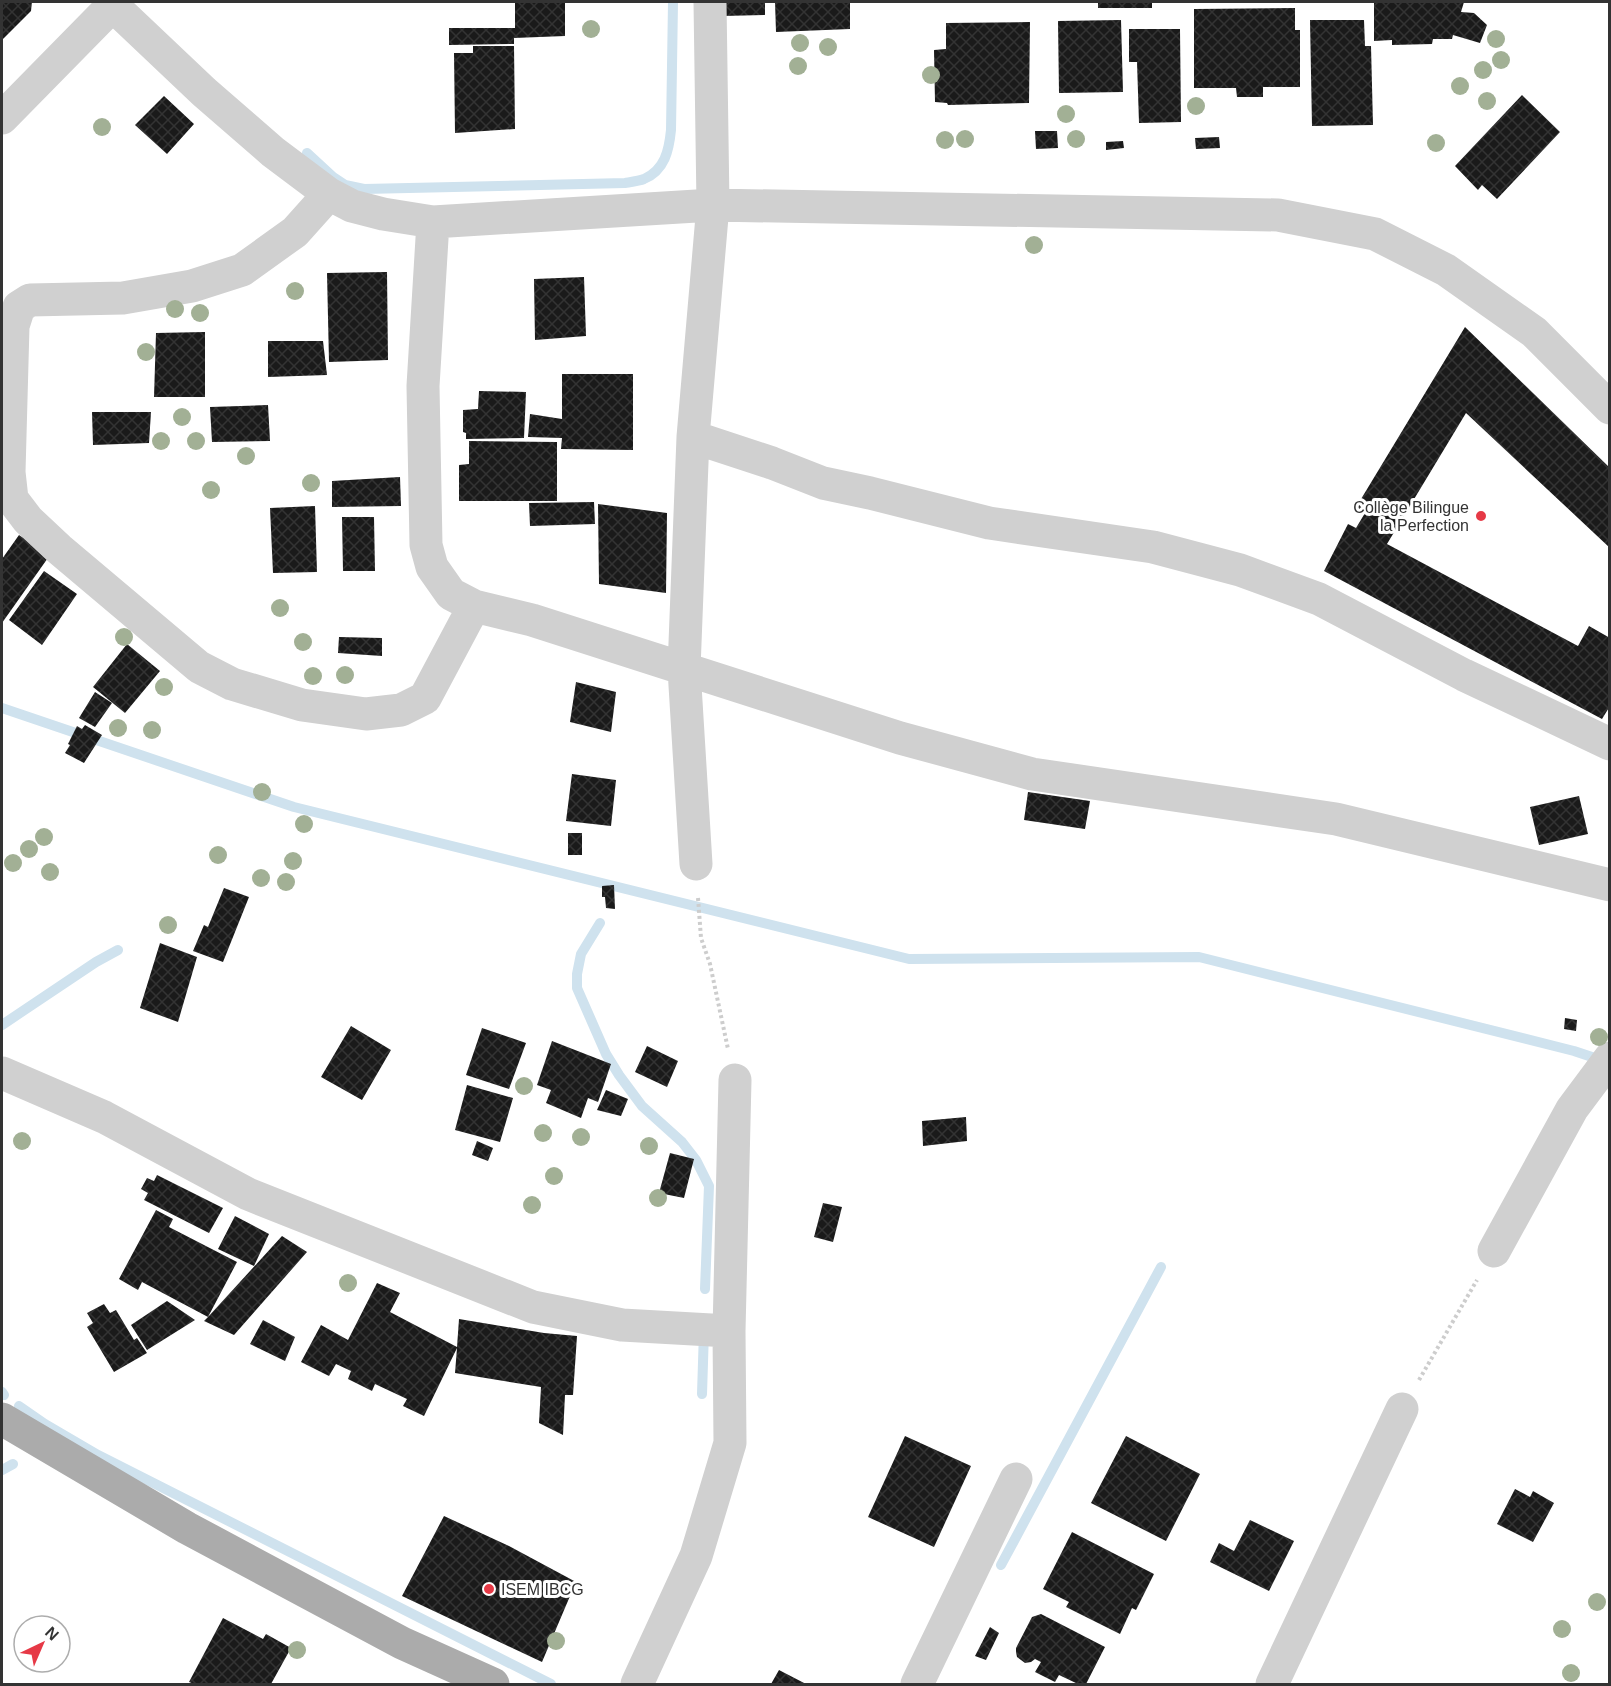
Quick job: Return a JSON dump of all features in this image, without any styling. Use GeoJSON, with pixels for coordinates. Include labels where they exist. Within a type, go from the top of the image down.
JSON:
{"type":"FeatureCollection","features":[{"type":"Feature","properties":{"kind":"main road"},"geometry":{"type":"LineString","coordinates":[[2,1419],[187,1528],[402,1643],[493,1684]]}},
{"type":"Feature","properties":{"kind":"street"},"geometry":{"type":"LineString","coordinates":[[696,864],[684,669],[693,437],[713,205],[711,2]]}},
{"type":"Feature","properties":{"kind":"street"},"geometry":{"type":"LineString","coordinates":[[2,118],[111,3],[273,152],[329,194],[352,206],[383,214],[433,222],[713,205],[1278,215],[1375,234],[1446,270],[1534,332],[1610,408]]}},
{"type":"Feature","properties":{"kind":"street"},"geometry":{"type":"LineString","coordinates":[[329,194],[295,232],[242,270],[192,286],[123,298],[30,300],[10,306],[13,326],[9,471],[12,499],[28,520],[59,549],[200,667],[232,684],[302,705],[366,714],[401,710],[425,698],[474,606]]}},
{"type":"Feature","properties":{"kind":"street"},"geometry":{"type":"LineString","coordinates":[[433,222],[423,386],[426,545],[432,567],[451,594],[474,606],[532,620],[900,738],[1032,774],[1336,819],[1610,885]]}},
{"type":"Feature","properties":{"kind":"street"},"geometry":{"type":"LineString","coordinates":[[693,437],[772,463],[823,483],[989,523],[1153,547],[1240,570],[1319,599],[1464,675],[1610,744]]}},
{"type":"Feature","properties":{"kind":"street"},"geometry":{"type":"LineString","coordinates":[[1494,1251],[1572,1108],[1610,1058]]}},
{"type":"Feature","properties":{"kind":"street"},"geometry":{"type":"LineString","coordinates":[[2,1073],[104,1117],[248,1194],[533,1306],[622,1325],[729,1331]]}},
{"type":"Feature","properties":{"kind":"street"},"geometry":{"type":"LineString","coordinates":[[637,1684],[696,1556],[730,1443],[729,1331],[735,1080]]}},
{"type":"Feature","properties":{"kind":"street"},"geometry":{"type":"LineString","coordinates":[[1272,1684],[1402,1409]]}},
{"type":"Feature","properties":{"kind":"street"},"geometry":{"type":"LineString","coordinates":[[917,1684],[1016,1479]]}},
{"type":"Feature","properties":{"kind":"path"},"geometry":{"type":"LineString","coordinates":[[696,864],[701,938],[710,964],[735,1080]]}},
{"type":"Feature","properties":{"kind":"path"},"geometry":{"type":"LineString","coordinates":[[1402,1409],[1494,1251]]}},
{"type":"Feature","properties":{"kind":"building"},"geometry":{"type":"Polygon","coordinates":[[[2,2],[32,2],[31,11],[2,40],[2,2]]]}},
{"type":"Feature","properties":{"kind":"building"},"geometry":{"type":"Polygon","coordinates":[[[515,2],[565,2],[565,36],[514,38],[514,44],[449,45],[449,28],[515,28],[515,2]]]}},
{"type":"Feature","properties":{"kind":"building"},"geometry":{"type":"Polygon","coordinates":[[[723,2],[765,2],[765,15],[723,16],[723,2]]]}},
{"type":"Feature","properties":{"kind":"building"},"geometry":{"type":"Polygon","coordinates":[[[775,2],[850,2],[850,29],[776,32],[775,2]]]}},
{"type":"Feature","properties":{"kind":"building"},"geometry":{"type":"Polygon","coordinates":[[[1098,2],[1152,2],[1152,8],[1098,8],[1098,2]]]}},
{"type":"Feature","properties":{"kind":"building"},"geometry":{"type":"Polygon","coordinates":[[[1374,2],[1464,2],[1461,12],[1474,13],[1487,25],[1480,43],[1453,35],[1452,39],[1433,39],[1432,44],[1392,45],[1392,40],[1374,41],[1374,2]]]}},
{"type":"Feature","properties":{"kind":"building"},"geometry":{"type":"Polygon","coordinates":[[[1295,8],[1295,30],[1300,30],[1300,87],[1263,87],[1263,97],[1237,97],[1236,88],[1194,88],[1194,9],[1295,8]]]}},
{"type":"Feature","properties":{"kind":"building"},"geometry":{"type":"Polygon","coordinates":[[[1121,20],[1123,92],[1059,93],[1058,21],[1121,20]]]}},
{"type":"Feature","properties":{"kind":"building"},"geometry":{"type":"Polygon","coordinates":[[[1310,20],[1364,20],[1365,46],[1371,46],[1373,125],[1312,126],[1310,20]]]}},
{"type":"Feature","properties":{"kind":"building"},"geometry":{"type":"Polygon","coordinates":[[[1030,22],[1029,103],[948,105],[935,102],[934,50],[946,49],[946,23],[1030,22]]]}},
{"type":"Feature","properties":{"kind":"building"},"geometry":{"type":"Polygon","coordinates":[[[1129,29],[1180,29],[1181,122],[1139,123],[1137,62],[1129,62],[1129,29]]]}},
{"type":"Feature","properties":{"kind":"building"},"geometry":{"type":"Polygon","coordinates":[[[473,46],[514,46],[515,129],[455,133],[454,53],[473,53],[473,46]]]}},
{"type":"Feature","properties":{"kind":"building"},"geometry":{"type":"Polygon","coordinates":[[[1522,95],[1560,132],[1497,199],[1482,185],[1478,190],[1455,166],[1522,95]]]}},
{"type":"Feature","properties":{"kind":"building"},"geometry":{"type":"Polygon","coordinates":[[[164,96],[194,124],[167,154],[135,125],[164,96]]]}},
{"type":"Feature","properties":{"kind":"building"},"geometry":{"type":"Polygon","coordinates":[[[1035,131],[1057,131],[1058,148],[1036,149],[1035,131]]]}},
{"type":"Feature","properties":{"kind":"building"},"geometry":{"type":"Polygon","coordinates":[[[1219,137],[1220,148],[1196,149],[1195,138],[1219,137]]]}},
{"type":"Feature","properties":{"kind":"building"},"geometry":{"type":"Polygon","coordinates":[[[1123,141],[1124,148],[1106,150],[1106,142],[1123,141]]]}},
{"type":"Feature","properties":{"kind":"building"},"geometry":{"type":"Polygon","coordinates":[[[387,272],[388,360],[329,362],[327,273],[387,272]]]}},
{"type":"Feature","properties":{"kind":"building"},"geometry":{"type":"Polygon","coordinates":[[[584,277],[586,336],[535,340],[534,279],[584,277]]]}},
{"type":"Feature","properties":{"kind":"building"},"geometry":{"type":"Polygon","coordinates":[[[1465,327],[1610,468],[1610,548],[1466,413],[1387,544],[1578,646],[1589,626],[1610,638],[1610,706],[1602,719],[1324,571],[1348,524],[1356,528],[1365,513],[1355,509],[1465,327]]]}},
{"type":"Feature","properties":{"kind":"building"},"geometry":{"type":"Polygon","coordinates":[[[205,332],[205,397],[154,397],[156,333],[205,332]]]}},
{"type":"Feature","properties":{"kind":"building"},"geometry":{"type":"Polygon","coordinates":[[[268,341],[323,341],[327,375],[268,377],[268,341]]]}},
{"type":"Feature","properties":{"kind":"building"},"geometry":{"type":"Polygon","coordinates":[[[562,374],[633,374],[633,450],[561,449],[562,438],[528,437],[530,414],[562,419],[562,374]]]}},
{"type":"Feature","properties":{"kind":"building"},"geometry":{"type":"Polygon","coordinates":[[[479,391],[526,392],[524,438],[466,439],[466,433],[463,432],[463,410],[478,409],[479,391]]]}},
{"type":"Feature","properties":{"kind":"building"},"geometry":{"type":"Polygon","coordinates":[[[268,405],[270,441],[212,442],[210,407],[268,405]]]}},
{"type":"Feature","properties":{"kind":"building"},"geometry":{"type":"Polygon","coordinates":[[[92,412],[151,412],[149,443],[93,445],[92,412]]]}},
{"type":"Feature","properties":{"kind":"building"},"geometry":{"type":"Polygon","coordinates":[[[469,441],[557,442],[557,501],[459,501],[459,465],[469,464],[469,441]]]}},
{"type":"Feature","properties":{"kind":"building"},"geometry":{"type":"Polygon","coordinates":[[[400,477],[401,506],[332,507],[332,481],[400,477]]]}},
{"type":"Feature","properties":{"kind":"building"},"geometry":{"type":"Polygon","coordinates":[[[594,502],[595,524],[530,526],[529,503],[594,502]]]}},
{"type":"Feature","properties":{"kind":"building"},"geometry":{"type":"Polygon","coordinates":[[[598,504],[667,513],[666,593],[599,584],[598,504]]]}},
{"type":"Feature","properties":{"kind":"building"},"geometry":{"type":"Polygon","coordinates":[[[315,506],[317,572],[273,573],[270,508],[315,506]]]}},
{"type":"Feature","properties":{"kind":"building"},"geometry":{"type":"Polygon","coordinates":[[[342,517],[374,517],[375,571],[343,571],[342,517]]]}},
{"type":"Feature","properties":{"kind":"building"},"geometry":{"type":"Polygon","coordinates":[[[19,535],[50,555],[2,623],[2,559],[19,535]]]}},
{"type":"Feature","properties":{"kind":"building"},"geometry":{"type":"Polygon","coordinates":[[[44,571],[77,594],[42,645],[9,620],[44,571]]]}},
{"type":"Feature","properties":{"kind":"building"},"geometry":{"type":"Polygon","coordinates":[[[339,637],[382,638],[382,656],[338,653],[339,637]]]}},
{"type":"Feature","properties":{"kind":"building"},"geometry":{"type":"Polygon","coordinates":[[[127,644],[160,671],[125,713],[93,687],[127,644]]]}},
{"type":"Feature","properties":{"kind":"building"},"geometry":{"type":"Polygon","coordinates":[[[576,682],[616,692],[611,732],[570,722],[576,682]]]}},
{"type":"Feature","properties":{"kind":"building"},"geometry":{"type":"Polygon","coordinates":[[[95,692],[112,703],[95,727],[79,718],[95,692]]]}},
{"type":"Feature","properties":{"kind":"building"},"geometry":{"type":"Polygon","coordinates":[[[85,725],[102,735],[84,763],[65,753],[77,726],[82,729],[85,725]]]}},
{"type":"Feature","properties":{"kind":"building"},"geometry":{"type":"Polygon","coordinates":[[[572,774],[616,780],[611,826],[566,821],[572,774]]]}},
{"type":"Feature","properties":{"kind":"building"},"geometry":{"type":"Polygon","coordinates":[[[1028,792],[1090,801],[1085,829],[1024,820],[1028,792]]]}},
{"type":"Feature","properties":{"kind":"building"},"geometry":{"type":"Polygon","coordinates":[[[1579,796],[1588,834],[1539,845],[1530,807],[1579,796]]]}},
{"type":"Feature","properties":{"kind":"building"},"geometry":{"type":"Polygon","coordinates":[[[568,833],[582,833],[582,855],[568,855],[568,833]]]}},
{"type":"Feature","properties":{"kind":"building"},"geometry":{"type":"Polygon","coordinates":[[[614,885],[615,909],[606,908],[605,897],[602,897],[602,886],[614,885]]]}},
{"type":"Feature","properties":{"kind":"building"},"geometry":{"type":"Polygon","coordinates":[[[224,888],[249,897],[223,962],[193,951],[204,925],[208,927],[224,888]]]}},
{"type":"Feature","properties":{"kind":"building"},"geometry":{"type":"Polygon","coordinates":[[[160,943],[197,957],[178,1022],[140,1008],[160,943]]]}},
{"type":"Feature","properties":{"kind":"building"},"geometry":{"type":"Polygon","coordinates":[[[1565,1018],[1577,1020],[1576,1031],[1564,1029],[1565,1018]]]}},
{"type":"Feature","properties":{"kind":"building"},"geometry":{"type":"Polygon","coordinates":[[[351,1026],[391,1050],[362,1100],[321,1077],[351,1026]]]}},
{"type":"Feature","properties":{"kind":"building"},"geometry":{"type":"Polygon","coordinates":[[[482,1028],[526,1043],[509,1089],[466,1075],[482,1028]]]}},
{"type":"Feature","properties":{"kind":"building"},"geometry":{"type":"Polygon","coordinates":[[[552,1041],[611,1064],[598,1102],[588,1098],[581,1118],[546,1103],[551,1090],[537,1085],[552,1041]]]}},
{"type":"Feature","properties":{"kind":"building"},"geometry":{"type":"Polygon","coordinates":[[[647,1046],[678,1061],[667,1087],[635,1072],[647,1046]]]}},
{"type":"Feature","properties":{"kind":"building"},"geometry":{"type":"Polygon","coordinates":[[[467,1085],[513,1098],[500,1142],[455,1130],[467,1085]]]}},
{"type":"Feature","properties":{"kind":"building"},"geometry":{"type":"Polygon","coordinates":[[[606,1090],[628,1099],[621,1116],[597,1110],[606,1090]]]}},
{"type":"Feature","properties":{"kind":"building"},"geometry":{"type":"Polygon","coordinates":[[[966,1117],[967,1141],[923,1146],[922,1121],[966,1117]]]}},
{"type":"Feature","properties":{"kind":"building"},"geometry":{"type":"Polygon","coordinates":[[[477,1141],[493,1148],[488,1161],[472,1155],[477,1141]]]}},
{"type":"Feature","properties":{"kind":"building"},"geometry":{"type":"Polygon","coordinates":[[[670,1153],[694,1159],[684,1198],[659,1193],[670,1153]]]}},
{"type":"Feature","properties":{"kind":"building"},"geometry":{"type":"Polygon","coordinates":[[[157,1175],[223,1208],[209,1233],[144,1200],[148,1193],[141,1189],[147,1178],[154,1181],[157,1175]]]}},
{"type":"Feature","properties":{"kind":"building"},"geometry":{"type":"Polygon","coordinates":[[[823,1203],[842,1207],[833,1242],[814,1237],[823,1203]]]}},
{"type":"Feature","properties":{"kind":"building"},"geometry":{"type":"Polygon","coordinates":[[[156,1210],[173,1219],[169,1227],[237,1262],[208,1317],[142,1282],[138,1290],[119,1279],[156,1210]]]}},
{"type":"Feature","properties":{"kind":"building"},"geometry":{"type":"Polygon","coordinates":[[[235,1216],[269,1234],[254,1266],[218,1249],[235,1216]]]}},
{"type":"Feature","properties":{"kind":"building"},"geometry":{"type":"Polygon","coordinates":[[[282,1236],[307,1252],[234,1335],[204,1321],[282,1236]]]}},
{"type":"Feature","properties":{"kind":"building"},"geometry":{"type":"Polygon","coordinates":[[[377,1283],[400,1293],[390,1312],[457,1347],[459,1319],[577,1336],[573,1395],[565,1395],[563,1435],[539,1423],[541,1387],[455,1373],[457,1348],[424,1416],[403,1406],[407,1399],[375,1384],[372,1391],[348,1379],[351,1371],[336,1364],[329,1376],[301,1362],[321,1325],[348,1340],[377,1283]]]}},
{"type":"Feature","properties":{"kind":"building"},"geometry":{"type":"Polygon","coordinates":[[[167,1301],[195,1320],[147,1350],[131,1325],[167,1301]]]}},
{"type":"Feature","properties":{"kind":"building"},"geometry":{"type":"Polygon","coordinates":[[[104,1304],[110,1313],[116,1310],[134,1340],[137,1338],[147,1353],[114,1372],[87,1327],[93,1323],[87,1313],[104,1304]]]}},
{"type":"Feature","properties":{"kind":"building"},"geometry":{"type":"Polygon","coordinates":[[[263,1320],[295,1337],[285,1361],[250,1344],[263,1320]]]}},
{"type":"Feature","properties":{"kind":"building"},"geometry":{"type":"Polygon","coordinates":[[[905,1436],[971,1466],[934,1547],[868,1517],[905,1436]]]}},
{"type":"Feature","properties":{"kind":"building"},"geometry":{"type":"Polygon","coordinates":[[[1126,1436],[1200,1474],[1166,1541],[1091,1503],[1126,1436]]]}},
{"type":"Feature","properties":{"kind":"building"},"geometry":{"type":"Polygon","coordinates":[[[1515,1489],[1530,1497],[1533,1491],[1554,1503],[1533,1542],[1497,1524],[1515,1489]]]}},
{"type":"Feature","properties":{"kind":"building","name":"ISEM IBCG"},"geometry":{"type":"Polygon","coordinates":[[[444,1516],[509,1546],[576,1582],[542,1662],[402,1596],[444,1516]]]}},
{"type":"Feature","properties":{"kind":"building"},"geometry":{"type":"Polygon","coordinates":[[[1250,1520],[1294,1541],[1269,1591],[1210,1562],[1219,1543],[1234,1551],[1250,1520]]]}},
{"type":"Feature","properties":{"kind":"building"},"geometry":{"type":"Polygon","coordinates":[[[1072,1532],[1154,1574],[1136,1610],[1132,1608],[1120,1634],[1066,1607],[1069,1602],[1043,1589],[1072,1532]]]}},
{"type":"Feature","properties":{"kind":"building"},"geometry":{"type":"Polygon","coordinates":[[[1041,1614],[1105,1647],[1086,1684],[1078,1684],[1059,1675],[1055,1682],[1035,1672],[1041,1662],[1035,1659],[1025,1663],[1017,1657],[1016,1648],[1032,1617],[1041,1614]]]}},
{"type":"Feature","properties":{"kind":"building"},"geometry":{"type":"Polygon","coordinates":[[[223,1618],[263,1639],[266,1634],[291,1648],[271,1684],[194,1684],[189,1682],[223,1618]]]}},
{"type":"Feature","properties":{"kind":"building"},"geometry":{"type":"Polygon","coordinates":[[[990,1627],[999,1633],[986,1660],[975,1656],[990,1627]]]}},
{"type":"Feature","properties":{"kind":"building"},"geometry":{"type":"Polygon","coordinates":[[[779,1670],[806,1684],[771,1684],[779,1670]]]}},
{"type":"Feature","properties":{"kind":"waterway"},"geometry":{"type":"LineString","coordinates":[[307,153],[345,185],[364,189],[625,183],[644,179],[657,170],[665,159],[670,137],[673,2]]}},
{"type":"Feature","properties":{"kind":"waterway"},"geometry":{"type":"LineString","coordinates":[[2,708],[294,807],[909,959],[1199,957],[1574,1051],[1604,1061]]}},
{"type":"Feature","properties":{"kind":"waterway"},"geometry":{"type":"LineString","coordinates":[[600,923],[581,954],[577,988],[606,1054],[619,1075],[642,1106],[682,1142],[696,1160],[709,1186],[705,1289]]}},
{"type":"Feature","properties":{"kind":"waterway"},"geometry":{"type":"LineString","coordinates":[[2,1025],[96,962],[118,950]]}},
{"type":"Feature","properties":{"kind":"waterway"},"geometry":{"type":"LineString","coordinates":[[1001,1565],[1161,1267]]}},
{"type":"Feature","properties":{"kind":"waterway"},"geometry":{"type":"LineString","coordinates":[[702,1394],[704,1331]]}},
{"type":"Feature","properties":{"kind":"waterway"},"geometry":{"type":"LineString","coordinates":[[19,1406],[98,1455],[551,1684]]}},
{"type":"Feature","properties":{"kind":"waterway"},"geometry":{"type":"LineString","coordinates":[[2,1470],[13,1464]]}},
{"type":"Feature","properties":{"kind":"place","name":"Collège Bilingue la Perfection"},"geometry":{"type":"Point","coordinates":[1481,516]}},
{"type":"Feature","properties":{"kind":"place","name":"ISEM IBCG"},"geometry":{"type":"Point","coordinates":[489,1589]}}]}
